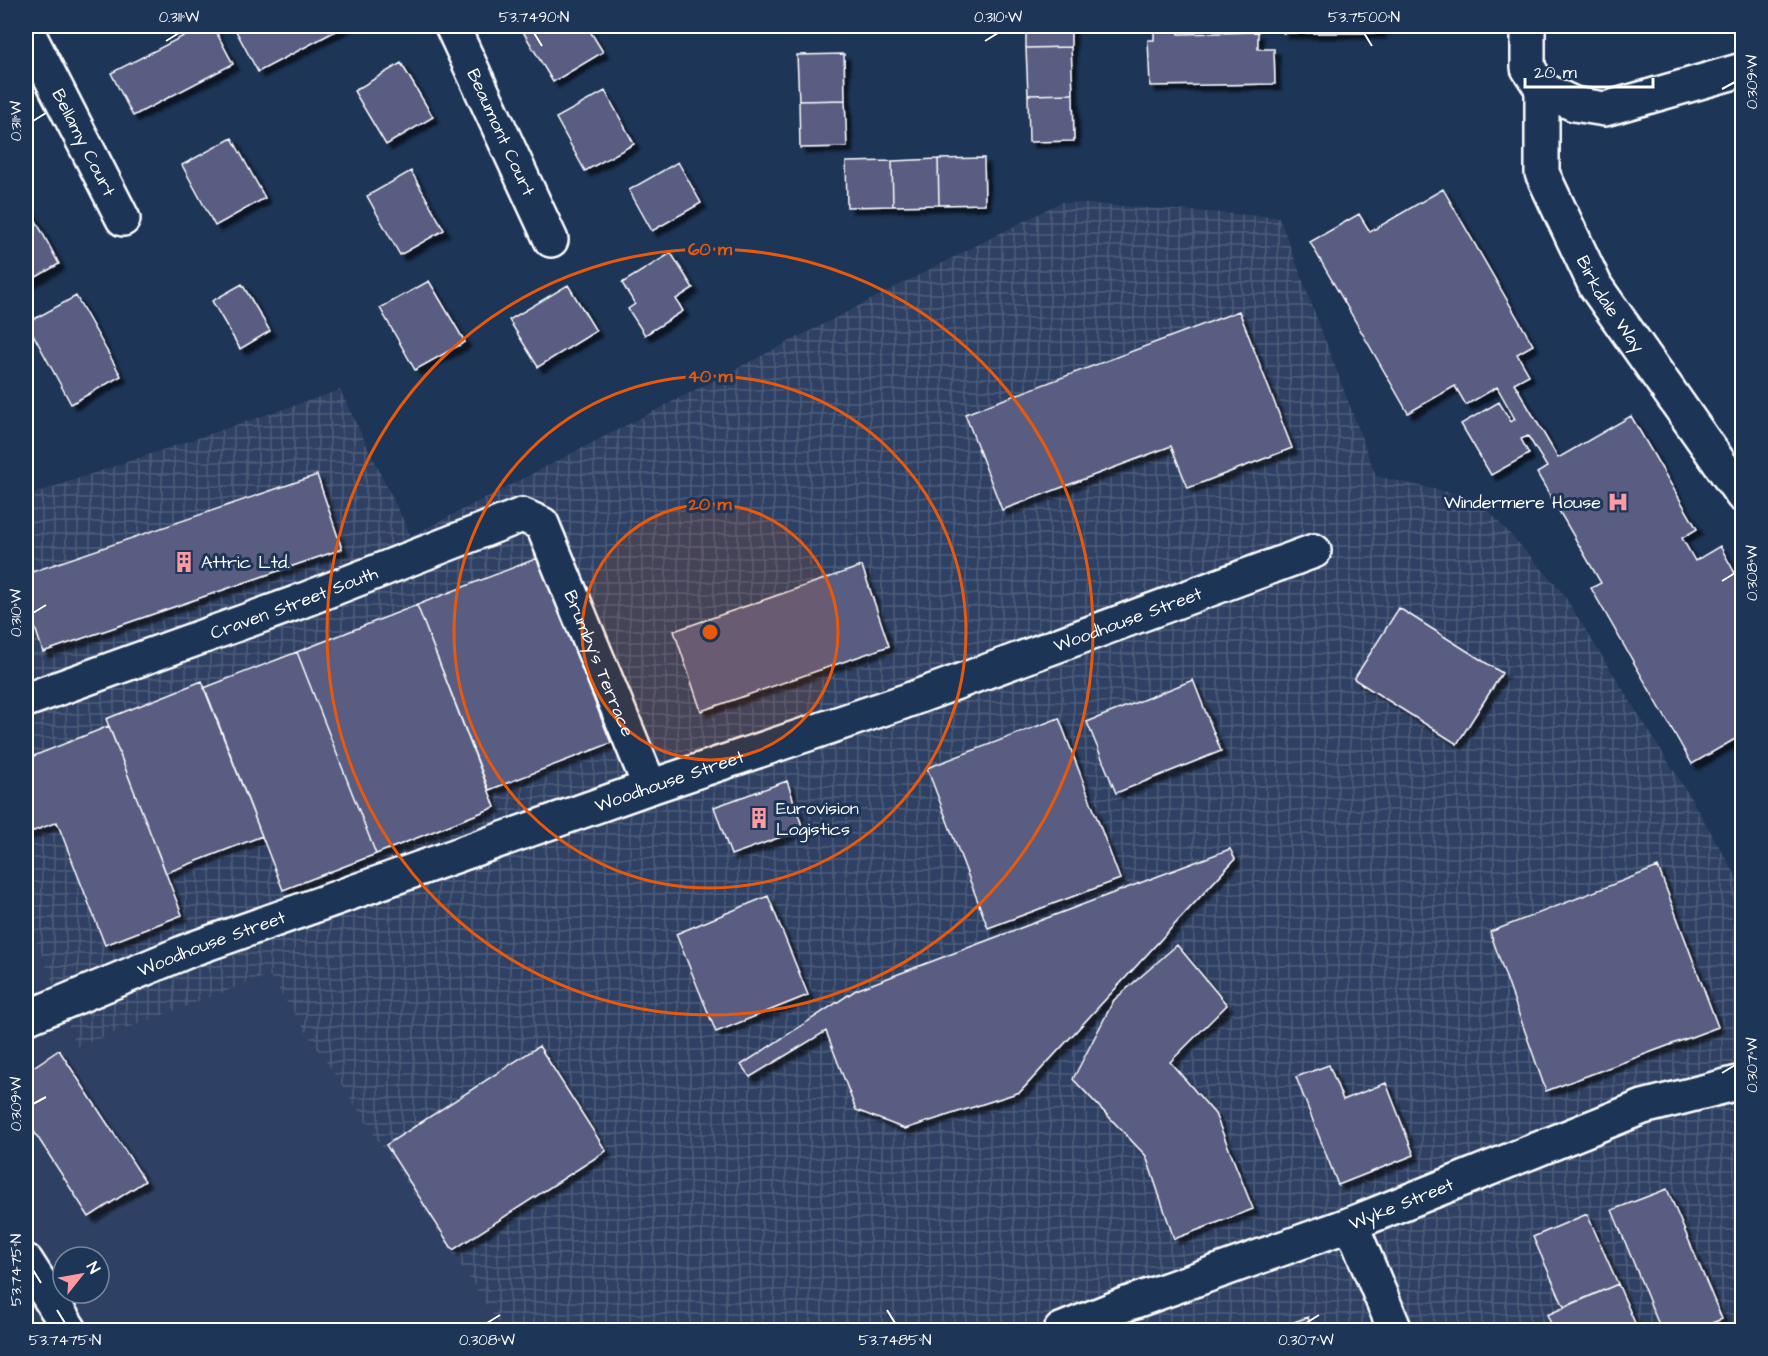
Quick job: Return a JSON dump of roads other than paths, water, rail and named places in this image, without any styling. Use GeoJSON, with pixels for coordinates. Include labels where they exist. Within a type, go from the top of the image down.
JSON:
{"type":"FeatureCollection","features":[{"type":"Feature","properties":{"kind":"main road","name":"Beaumont Court"},"geometry":{"type":"LineString","coordinates":[[452,26],[551,240]]}},
{"type":"Feature","properties":{"kind":"main road"},"geometry":{"type":"LineString","coordinates":[[1528,26],[1528,68],[1542,89],[1574,104],[1605,109],[1743,70]]}},
{"type":"Feature","properties":{"kind":"main road","name":"Bellamy Court"},"geometry":{"type":"LineString","coordinates":[[32,29],[123,219]]}},
{"type":"Feature","properties":{"kind":"main road","name":"Birkdale Way"},"geometry":{"type":"LineString","coordinates":[[1542,89],[1542,173],[1596,287],[1743,495]]}},
{"type":"Feature","properties":{"kind":"main road","name":"Craven Street South"},"geometry":{"type":"LineString","coordinates":[[26,700],[296,603],[522,515],[542,524],[550,540]]}},
{"type":"Feature","properties":{"kind":"main road","name":"Brumby's Terrace"},"geometry":{"type":"LineString","coordinates":[[550,540],[651,787]]}},
{"type":"Feature","properties":{"kind":"main road","name":"Woodhouse Street"},"geometry":{"type":"LineString","coordinates":[[26,1018],[192,949],[651,787],[903,702],[1314,550]]}},
{"type":"Feature","properties":{"kind":"main road","name":"Wyke Street"},"geometry":{"type":"LineString","coordinates":[[1061,1330],[1121,1306],[1351,1224],[1642,1107],[1743,1082]]}},
{"type":"Feature","properties":{"kind":"main road"},"geometry":{"type":"LineString","coordinates":[[1351,1224],[1395,1330]]}},
{"type":"Feature","properties":{"kind":"main road"},"geometry":{"type":"LineString","coordinates":[[26,1261],[70,1330]]}},
{"type":"Feature","properties":{"kind":"place","name":"Windermere House"},"geometry":{"type":"Point","coordinates":[1618,502]}},
{"type":"Feature","properties":{"kind":"place","name":"Attric Ltd."},"geometry":{"type":"Point","coordinates":[184,562]}},
{"type":"Feature","properties":{"kind":"place","name":"Eurovision Logistics"},"geometry":{"type":"Point","coordinates":[759,818]}}]}
